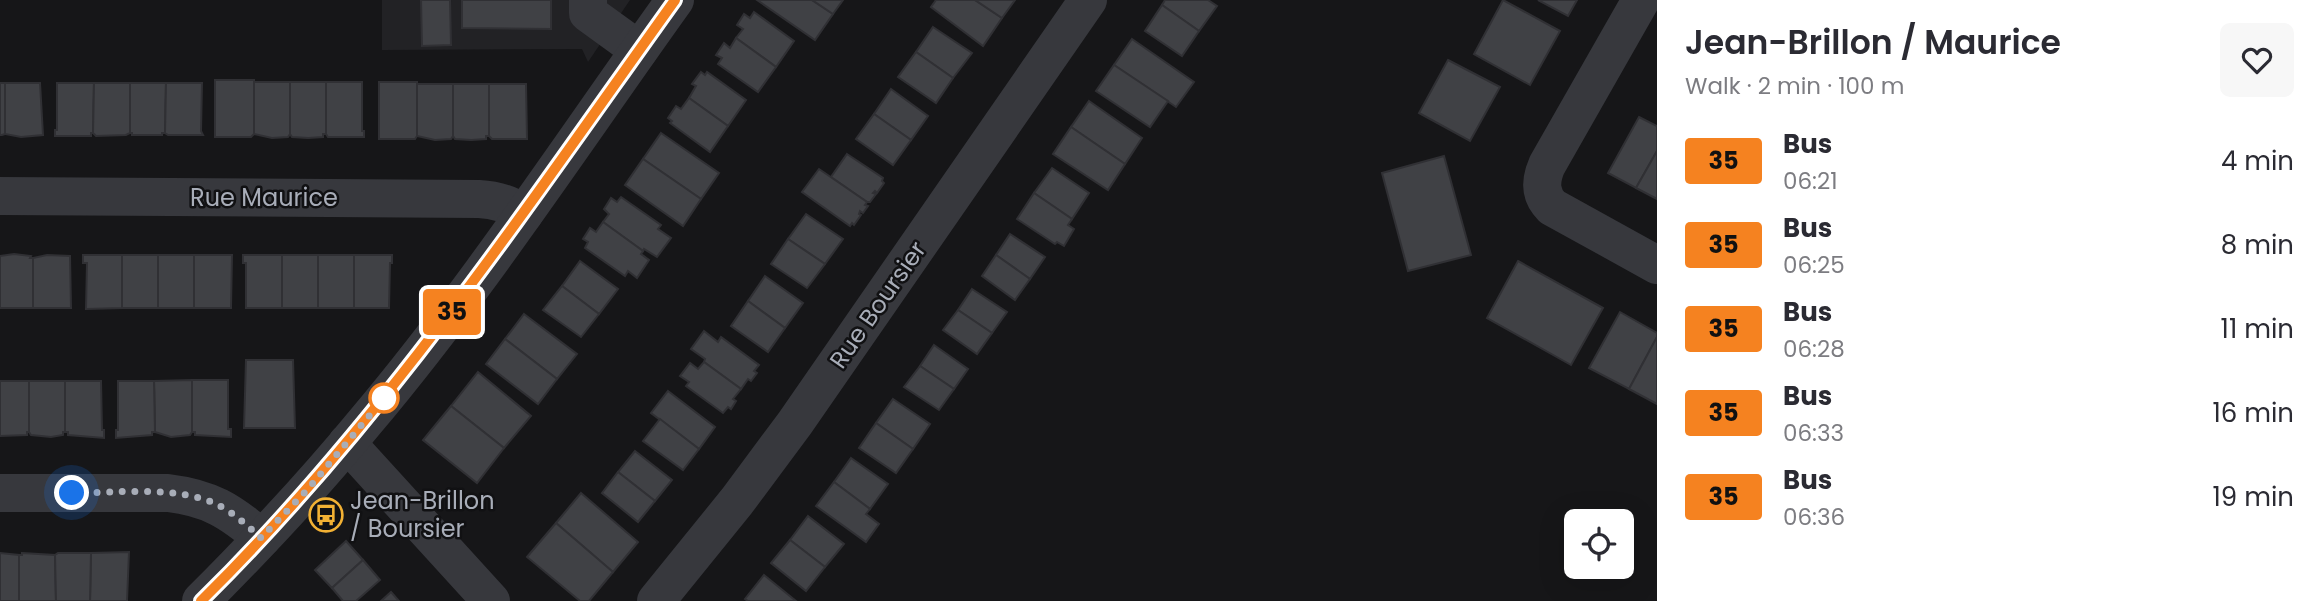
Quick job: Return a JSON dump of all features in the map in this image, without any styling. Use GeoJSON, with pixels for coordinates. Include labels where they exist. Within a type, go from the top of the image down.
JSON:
{"type":"FeatureCollection","features":[{"type":"Feature","properties":{"kind":"street"},"geometry":{"type":"LineString","coordinates":[[588,0],[588,13],[639,50]]}},
{"type":"Feature","properties":{"kind":"street"},"geometry":{"type":"LineString","coordinates":[[201,601],[347,443],[463,298],[675,0]]}},
{"type":"Feature","properties":{"kind":"street","name":"Rue Boursier"},"geometry":{"type":"LineString","coordinates":[[656,601],[795,424],[1088,0]]}},
{"type":"Feature","properties":{"kind":"street"},"geometry":{"type":"LineString","coordinates":[[1641,0],[1547,165],[1542,187],[1546,200],[1552,207],[1657,265]]}},
{"type":"Feature","properties":{"kind":"street","name":"Rue Maurice"},"geometry":{"type":"LineString","coordinates":[[0,196],[480,199],[495,200],[524,214]]}},
{"type":"Feature","properties":{"kind":"street"},"geometry":{"type":"LineString","coordinates":[[347,443],[491,601]]}},
{"type":"Feature","properties":{"kind":"street"},"geometry":{"type":"LineString","coordinates":[[0,493],[168,493],[193,496],[216,504],[234,515],[261,538]]}},
{"type":"Feature","properties":{"kind":"shaded area"},"geometry":{"type":"Polygon","coordinates":[[[382,0],[630,0],[588,62],[582,49],[382,50],[382,0]]]}},
{"type":"Feature","properties":{"kind":"building"},"geometry":{"type":"Polygon","coordinates":[[[421,0],[450,0],[451,45],[422,46],[421,0]]]}},
{"type":"Feature","properties":{"kind":"building"},"geometry":{"type":"Polygon","coordinates":[[[462,0],[551,0],[551,29],[462,28],[462,0]]]}},
{"type":"Feature","properties":{"kind":"building"},"geometry":{"type":"Polygon","coordinates":[[[757,0],[812,0],[833,14],[815,40],[757,0]]]}},
{"type":"Feature","properties":{"kind":"building"},"geometry":{"type":"Polygon","coordinates":[[[812,0],[843,0],[833,14],[812,0]]]}},
{"type":"Feature","properties":{"kind":"building"},"geometry":{"type":"Polygon","coordinates":[[[936,0],[975,0],[1002,18],[983,46],[931,7],[936,0]]]}},
{"type":"Feature","properties":{"kind":"building"},"geometry":{"type":"Polygon","coordinates":[[[975,0],[1015,0],[1002,18],[975,0]]]}},
{"type":"Feature","properties":{"kind":"building"},"geometry":{"type":"Polygon","coordinates":[[[1165,0],[1208,0],[1217,6],[1199,31],[1162,5],[1165,0]]]}},
{"type":"Feature","properties":{"kind":"building"},"geometry":{"type":"Polygon","coordinates":[[[1503,0],[1560,31],[1530,85],[1474,54],[1503,0]]]}},
{"type":"Feature","properties":{"kind":"building"},"geometry":{"type":"Polygon","coordinates":[[[1538,0],[1577,0],[1568,16],[1538,0]]]}},
{"type":"Feature","properties":{"kind":"building"},"geometry":{"type":"Polygon","coordinates":[[[1162,5],[1199,31],[1182,56],[1145,31],[1162,5]]]}},
{"type":"Feature","properties":{"kind":"building"},"geometry":{"type":"Polygon","coordinates":[[[754,12],[794,41],[776,67],[736,38],[743,29],[737,25],[744,14],[750,18],[754,12]]]}},
{"type":"Feature","properties":{"kind":"building"},"geometry":{"type":"Polygon","coordinates":[[[933,27],[972,53],[953,78],[916,52],[933,27]]]}},
{"type":"Feature","properties":{"kind":"building"},"geometry":{"type":"Polygon","coordinates":[[[736,38],[776,67],[758,92],[718,64],[722,58],[716,55],[724,43],[730,48],[736,38]]]}},
{"type":"Feature","properties":{"kind":"building"},"geometry":{"type":"Polygon","coordinates":[[[1132,39],[1194,82],[1176,107],[1114,65],[1132,39]]]}},
{"type":"Feature","properties":{"kind":"building"},"geometry":{"type":"Polygon","coordinates":[[[916,52],[953,78],[936,103],[898,77],[916,52]]]}},
{"type":"Feature","properties":{"kind":"building"},"geometry":{"type":"Polygon","coordinates":[[[1448,60],[1500,87],[1470,141],[1419,113],[1448,60]]]}},
{"type":"Feature","properties":{"kind":"building"},"geometry":{"type":"Polygon","coordinates":[[[1114,65],[1168,101],[1150,127],[1096,91],[1114,65]]]}},
{"type":"Feature","properties":{"kind":"building"},"geometry":{"type":"Polygon","coordinates":[[[701,72],[705,75],[707,72],[746,100],[728,126],[689,98],[696,86],[692,84],[701,72]]]}},
{"type":"Feature","properties":{"kind":"building"},"geometry":{"type":"Polygon","coordinates":[[[215,80],[254,80],[254,134],[251,137],[215,137],[215,80]]]}},
{"type":"Feature","properties":{"kind":"building"},"geometry":{"type":"Polygon","coordinates":[[[254,82],[290,82],[288,137],[272,138],[254,134],[254,82]]]}},
{"type":"Feature","properties":{"kind":"building"},"geometry":{"type":"Polygon","coordinates":[[[290,82],[326,82],[326,134],[323,134],[323,137],[292,137],[290,134],[290,82]]]}},
{"type":"Feature","properties":{"kind":"building"},"geometry":{"type":"Polygon","coordinates":[[[326,82],[362,82],[364,137],[328,137],[326,82]]]}},
{"type":"Feature","properties":{"kind":"building"},"geometry":{"type":"Polygon","coordinates":[[[379,82],[417,82],[415,139],[379,139],[379,82]]]}},
{"type":"Feature","properties":{"kind":"building"},"geometry":{"type":"Polygon","coordinates":[[[0,83],[5,83],[5,134],[2,135],[0,135],[0,83]]]}},
{"type":"Feature","properties":{"kind":"building"},"geometry":{"type":"Polygon","coordinates":[[[5,83],[40,83],[43,135],[21,137],[5,134],[5,83]]]}},
{"type":"Feature","properties":{"kind":"building"},"geometry":{"type":"Polygon","coordinates":[[[57,83],[94,83],[91,136],[55,136],[57,83]]]}},
{"type":"Feature","properties":{"kind":"building"},"geometry":{"type":"Polygon","coordinates":[[[94,83],[130,83],[130,133],[96,136],[93,133],[94,83]]]}},
{"type":"Feature","properties":{"kind":"building"},"geometry":{"type":"Polygon","coordinates":[[[130,83],[166,83],[165,133],[162,135],[130,133],[130,83]]]}},
{"type":"Feature","properties":{"kind":"building"},"geometry":{"type":"Polygon","coordinates":[[[166,83],[202,83],[203,135],[165,133],[166,83]]]}},
{"type":"Feature","properties":{"kind":"building"},"geometry":{"type":"Polygon","coordinates":[[[417,84],[453,84],[451,139],[435,140],[417,136],[417,84]]]}},
{"type":"Feature","properties":{"kind":"building"},"geometry":{"type":"Polygon","coordinates":[[[453,84],[489,84],[489,136],[486,136],[486,139],[455,139],[453,136],[453,84]]]}},
{"type":"Feature","properties":{"kind":"building"},"geometry":{"type":"Polygon","coordinates":[[[489,84],[526,84],[527,139],[492,139],[489,136],[489,84]]]}},
{"type":"Feature","properties":{"kind":"building"},"geometry":{"type":"Polygon","coordinates":[[[891,89],[928,116],[911,140],[874,114],[891,89]]]}},
{"type":"Feature","properties":{"kind":"building"},"geometry":{"type":"Polygon","coordinates":[[[689,98],[728,126],[710,152],[670,123],[672,121],[668,118],[676,106],[681,109],[689,98]]]}},
{"type":"Feature","properties":{"kind":"building"},"geometry":{"type":"Polygon","coordinates":[[[1089,101],[1142,138],[1125,164],[1071,127],[1089,101]]]}},
{"type":"Feature","properties":{"kind":"building"},"geometry":{"type":"Polygon","coordinates":[[[874,114],[911,140],[893,165],[856,139],[874,114]]]}},
{"type":"Feature","properties":{"kind":"building"},"geometry":{"type":"Polygon","coordinates":[[[1639,117],[1657,126],[1657,151],[1636,188],[1608,173],[1639,117]]]}},
{"type":"Feature","properties":{"kind":"building"},"geometry":{"type":"Polygon","coordinates":[[[1071,127],[1125,164],[1108,190],[1053,154],[1071,127]]]}},
{"type":"Feature","properties":{"kind":"building"},"geometry":{"type":"Polygon","coordinates":[[[661,133],[719,173],[701,199],[643,159],[661,133]]]}},
{"type":"Feature","properties":{"kind":"building"},"geometry":{"type":"Polygon","coordinates":[[[1657,151],[1657,199],[1636,188],[1657,151]]]}},
{"type":"Feature","properties":{"kind":"building"},"geometry":{"type":"Polygon","coordinates":[[[847,154],[883,178],[884,183],[877,193],[873,193],[876,194],[870,202],[831,177],[847,154]]]}},
{"type":"Feature","properties":{"kind":"building"},"geometry":{"type":"Polygon","coordinates":[[[1444,156],[1471,255],[1408,271],[1382,173],[1444,156]]]}},
{"type":"Feature","properties":{"kind":"building"},"geometry":{"type":"Polygon","coordinates":[[[643,159],[701,199],[683,226],[625,185],[643,159]]]}},
{"type":"Feature","properties":{"kind":"building"},"geometry":{"type":"Polygon","coordinates":[[[1052,168],[1089,193],[1072,219],[1034,193],[1052,168]]]}},
{"type":"Feature","properties":{"kind":"building"},"geometry":{"type":"Polygon","coordinates":[[[819,169],[867,202],[865,205],[868,206],[863,213],[860,211],[861,215],[854,225],[852,223],[850,226],[802,192],[819,169]]]}},
{"type":"Feature","properties":{"kind":"building"},"geometry":{"type":"Polygon","coordinates":[[[1034,193],[1072,219],[1068,225],[1074,229],[1064,246],[1057,242],[1055,244],[1017,219],[1034,193]]]}},
{"type":"Feature","properties":{"kind":"building"},"geometry":{"type":"Polygon","coordinates":[[[621,197],[661,225],[658,229],[671,238],[657,257],[644,249],[643,251],[603,222],[609,214],[604,209],[611,198],[617,202],[621,197]]]}},
{"type":"Feature","properties":{"kind":"building"},"geometry":{"type":"Polygon","coordinates":[[[806,214],[843,239],[825,264],[788,239],[806,214]]]}},
{"type":"Feature","properties":{"kind":"building"},"geometry":{"type":"Polygon","coordinates":[[[603,222],[643,251],[641,254],[649,260],[637,278],[628,271],[625,276],[585,248],[588,242],[583,239],[590,228],[596,232],[603,222]]]}},
{"type":"Feature","properties":{"kind":"building"},"geometry":{"type":"Polygon","coordinates":[[[1010,234],[1045,257],[1030,279],[996,255],[1010,234]]]}},
{"type":"Feature","properties":{"kind":"building"},"geometry":{"type":"Polygon","coordinates":[[[788,239],[825,264],[807,288],[771,264],[788,239]]]}},
{"type":"Feature","properties":{"kind":"building"},"geometry":{"type":"Polygon","coordinates":[[[14,254],[33,258],[33,308],[0,308],[0,256],[14,254]]]}},
{"type":"Feature","properties":{"kind":"building"},"geometry":{"type":"Polygon","coordinates":[[[47,255],[70,256],[71,308],[33,308],[33,258],[47,255]]]}},
{"type":"Feature","properties":{"kind":"building"},"geometry":{"type":"Polygon","coordinates":[[[83,255],[122,255],[122,308],[86,309],[87,263],[83,263],[83,255]]]}},
{"type":"Feature","properties":{"kind":"building"},"geometry":{"type":"Polygon","coordinates":[[[122,255],[158,255],[158,308],[122,308],[122,255]]]}},
{"type":"Feature","properties":{"kind":"building"},"geometry":{"type":"Polygon","coordinates":[[[158,255],[194,255],[194,308],[158,308],[158,255]]]}},
{"type":"Feature","properties":{"kind":"building"},"geometry":{"type":"Polygon","coordinates":[[[194,255],[232,255],[231,308],[194,308],[194,255]]]}},
{"type":"Feature","properties":{"kind":"building"},"geometry":{"type":"Polygon","coordinates":[[[243,255],[282,255],[282,308],[246,308],[246,263],[243,263],[243,255]]]}},
{"type":"Feature","properties":{"kind":"building"},"geometry":{"type":"Polygon","coordinates":[[[282,255],[318,255],[318,308],[282,308],[282,255]]]}},
{"type":"Feature","properties":{"kind":"building"},"geometry":{"type":"Polygon","coordinates":[[[318,255],[354,255],[354,308],[318,308],[318,255]]]}},
{"type":"Feature","properties":{"kind":"building"},"geometry":{"type":"Polygon","coordinates":[[[354,255],[392,255],[389,308],[354,308],[354,255]]]}},
{"type":"Feature","properties":{"kind":"building"},"geometry":{"type":"Polygon","coordinates":[[[996,255],[1030,279],[1015,300],[982,276],[996,255]]]}},
{"type":"Feature","properties":{"kind":"building"},"geometry":{"type":"Polygon","coordinates":[[[580,261],[618,289],[599,314],[562,286],[580,261]]]}},
{"type":"Feature","properties":{"kind":"building"},"geometry":{"type":"Polygon","coordinates":[[[1518,261],[1603,308],[1571,365],[1487,318],[1518,261]]]}},
{"type":"Feature","properties":{"kind":"building"},"geometry":{"type":"Polygon","coordinates":[[[765,276],[803,303],[785,328],[748,301],[765,276]]]}},
{"type":"Feature","properties":{"kind":"building"},"geometry":{"type":"Polygon","coordinates":[[[562,286],[599,314],[581,337],[543,310],[562,286]]]}},
{"type":"Feature","properties":{"kind":"building"},"geometry":{"type":"Polygon","coordinates":[[[972,289],[1007,312],[992,333],[958,310],[972,289]]]}},
{"type":"Feature","properties":{"kind":"building"},"geometry":{"type":"Polygon","coordinates":[[[748,301],[785,328],[768,352],[731,326],[748,301]]]}},
{"type":"Feature","properties":{"kind":"building"},"geometry":{"type":"Polygon","coordinates":[[[958,310],[992,333],[977,354],[943,330],[958,310]]]}},
{"type":"Feature","properties":{"kind":"building"},"geometry":{"type":"Polygon","coordinates":[[[1620,312],[1657,333],[1629,389],[1589,368],[1620,312]]]}},
{"type":"Feature","properties":{"kind":"building"},"geometry":{"type":"Polygon","coordinates":[[[524,314],[577,354],[557,379],[505,339],[524,314]]]}},
{"type":"Feature","properties":{"kind":"building"},"geometry":{"type":"Polygon","coordinates":[[[704,331],[718,342],[721,337],[759,365],[751,381],[748,379],[741,389],[691,349],[704,331]]]}},
{"type":"Feature","properties":{"kind":"building"},"geometry":{"type":"Polygon","coordinates":[[[1657,337],[1657,404],[1629,389],[1657,337]]]}},
{"type":"Feature","properties":{"kind":"building"},"geometry":{"type":"Polygon","coordinates":[[[505,339],[557,379],[538,404],[486,364],[505,339]]]}},
{"type":"Feature","properties":{"kind":"building"},"geometry":{"type":"Polygon","coordinates":[[[934,345],[968,369],[954,389],[920,366],[934,345]]]}},
{"type":"Feature","properties":{"kind":"building"},"geometry":{"type":"Polygon","coordinates":[[[246,360],[293,360],[295,428],[244,428],[246,360]]]}},
{"type":"Feature","properties":{"kind":"building"},"geometry":{"type":"Polygon","coordinates":[[[704,362],[741,389],[733,399],[736,401],[731,409],[728,407],[723,413],[686,386],[689,382],[680,376],[690,363],[698,369],[704,362]]]}},
{"type":"Feature","properties":{"kind":"building"},"geometry":{"type":"Polygon","coordinates":[[[920,366],[954,389],[939,410],[904,387],[920,366]]]}},
{"type":"Feature","properties":{"kind":"building"},"geometry":{"type":"Polygon","coordinates":[[[478,372],[531,416],[504,448],[451,406],[478,372]]]}},
{"type":"Feature","properties":{"kind":"building"},"geometry":{"type":"Polygon","coordinates":[[[192,380],[190,435],[171,437],[155,432],[154,381],[192,380]]]}},
{"type":"Feature","properties":{"kind":"building"},"geometry":{"type":"Polygon","coordinates":[[[192,380],[228,380],[228,429],[231,429],[231,437],[195,435],[195,432],[192,432],[192,380]]]}},
{"type":"Feature","properties":{"kind":"building"},"geometry":{"type":"Polygon","coordinates":[[[0,381],[29,381],[27,435],[0,436],[0,381]]]}},
{"type":"Feature","properties":{"kind":"building"},"geometry":{"type":"Polygon","coordinates":[[[29,381],[65,381],[63,435],[51,437],[31,435],[29,432],[29,381]]]}},
{"type":"Feature","properties":{"kind":"building"},"geometry":{"type":"Polygon","coordinates":[[[65,381],[101,381],[104,438],[68,435],[68,432],[65,432],[65,381]]]}},
{"type":"Feature","properties":{"kind":"building"},"geometry":{"type":"Polygon","coordinates":[[[118,381],[154,381],[155,432],[152,432],[152,435],[116,438],[118,381]]]}},
{"type":"Feature","properties":{"kind":"building"},"geometry":{"type":"Polygon","coordinates":[[[668,391],[715,427],[699,449],[651,413],[668,391]]]}},
{"type":"Feature","properties":{"kind":"building"},"geometry":{"type":"Polygon","coordinates":[[[893,399],[930,424],[913,449],[876,423],[893,399]]]}},
{"type":"Feature","properties":{"kind":"building"},"geometry":{"type":"Polygon","coordinates":[[[451,406],[504,448],[477,483],[423,440],[451,406]]]}},
{"type":"Feature","properties":{"kind":"building"},"geometry":{"type":"Polygon","coordinates":[[[660,419],[699,449],[683,470],[643,441],[660,419]]]}},
{"type":"Feature","properties":{"kind":"building"},"geometry":{"type":"Polygon","coordinates":[[[876,423],[913,449],[896,473],[859,448],[876,423]]]}},
{"type":"Feature","properties":{"kind":"building"},"geometry":{"type":"Polygon","coordinates":[[[635,451],[672,480],[655,501],[618,472],[635,451]]]}},
{"type":"Feature","properties":{"kind":"building"},"geometry":{"type":"Polygon","coordinates":[[[851,458],[888,484],[870,509],[834,482],[851,458]]]}},
{"type":"Feature","properties":{"kind":"building"},"geometry":{"type":"Polygon","coordinates":[[[618,472],[655,501],[638,522],[602,493],[618,472]]]}},
{"type":"Feature","properties":{"kind":"building"},"geometry":{"type":"Polygon","coordinates":[[[834,482],[870,509],[866,514],[879,524],[866,542],[816,506],[834,482]]]}},
{"type":"Feature","properties":{"kind":"building"},"geometry":{"type":"Polygon","coordinates":[[[581,493],[638,542],[613,572],[556,523],[581,493]]]}},
{"type":"Feature","properties":{"kind":"building"},"geometry":{"type":"Polygon","coordinates":[[[808,516],[844,544],[825,567],[790,540],[808,516]]]}},
{"type":"Feature","properties":{"kind":"building"},"geometry":{"type":"Polygon","coordinates":[[[556,523],[613,572],[589,601],[580,601],[527,557],[556,523]]]}},
{"type":"Feature","properties":{"kind":"building"},"geometry":{"type":"Polygon","coordinates":[[[790,540],[825,567],[806,591],[771,563],[790,540]]]}},
{"type":"Feature","properties":{"kind":"building"},"geometry":{"type":"Polygon","coordinates":[[[346,541],[363,560],[332,588],[315,570],[346,541]]]}},
{"type":"Feature","properties":{"kind":"building"},"geometry":{"type":"Polygon","coordinates":[[[129,552],[127,601],[90,601],[91,553],[129,552]]]}},
{"type":"Feature","properties":{"kind":"building"},"geometry":{"type":"Polygon","coordinates":[[[0,553],[19,555],[19,601],[0,601],[0,553]]]}},
{"type":"Feature","properties":{"kind":"building"},"geometry":{"type":"Polygon","coordinates":[[[91,553],[90,601],[56,601],[55,555],[91,553]]]}},
{"type":"Feature","properties":{"kind":"building"},"geometry":{"type":"Polygon","coordinates":[[[19,555],[55,555],[56,601],[19,601],[19,555]]]}},
{"type":"Feature","properties":{"kind":"building"},"geometry":{"type":"Polygon","coordinates":[[[363,560],[380,580],[356,601],[343,601],[332,588],[363,560]]]}},
{"type":"Feature","properties":{"kind":"building"},"geometry":{"type":"Polygon","coordinates":[[[764,575],[796,601],[745,599],[764,575]]]}},
{"type":"Feature","properties":{"kind":"building"},"geometry":{"type":"Polygon","coordinates":[[[391,592],[399,601],[381,601],[391,592]]]}},
{"type":"Feature","properties":{"kind":"bus line","name":"35"},"geometry":{"type":"LineString","coordinates":[[201,601],[308,489],[367,420],[494,256],[675,0]]}},
{"type":"Feature","properties":{"kind":"place","name":"Jean-Brillon / Boursier"},"geometry":{"type":"Point","coordinates":[326,515]}},
{"type":"Feature","properties":{"kind":"route"},"geometry":{"type":"LineString","coordinates":[[72,493],[168,493],[193,496],[216,504],[234,515],[261,538],[308,489],[390,391],[384,398]]}}]}
